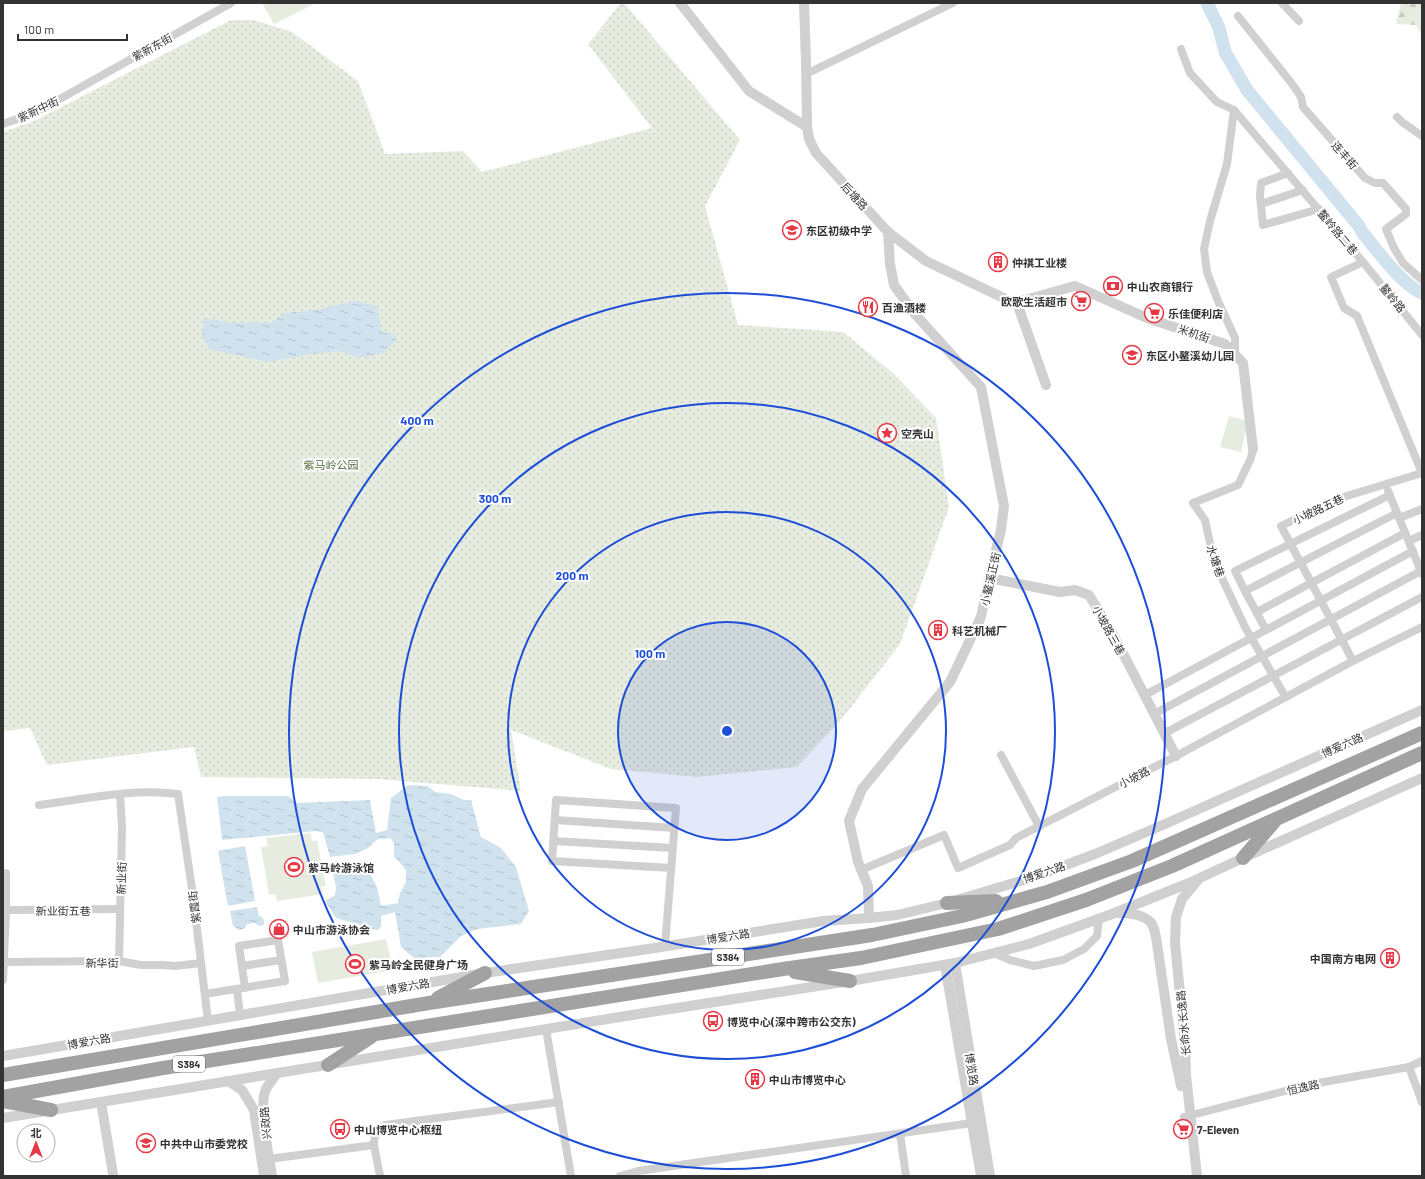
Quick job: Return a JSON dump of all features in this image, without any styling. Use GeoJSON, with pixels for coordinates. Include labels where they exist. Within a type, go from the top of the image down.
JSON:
{"type":"FeatureCollection","features":[{"type":"Feature","properties":{"kind":"highway","name":"博爱六路"},"geometry":{"type":"LineString","coordinates":[[3,1075],[429,1003],[872,935],[962,916],[1047,892],[1132,861],[1422,733]]}},
{"type":"Feature","properties":{"kind":"highway","name":"S384"},"geometry":{"type":"LineString","coordinates":[[3,1097],[163,1068],[861,958],[998,928],[1086,900],[1172,866],[1422,753]]}},
{"type":"Feature","properties":{"kind":"highway"},"geometry":{"type":"LineString","coordinates":[[1243,858],[1277,818]]}},
{"type":"Feature","properties":{"kind":"highway"},"geometry":{"type":"LineString","coordinates":[[947,902],[1017,901]]}},
{"type":"Feature","properties":{"kind":"highway"},"geometry":{"type":"LineString","coordinates":[[783,970],[850,981]]}},
{"type":"Feature","properties":{"kind":"highway"},"geometry":{"type":"LineString","coordinates":[[429,1003],[485,973]]}},
{"type":"Feature","properties":{"kind":"highway"},"geometry":{"type":"LineString","coordinates":[[328,1065],[376,1034]]}},
{"type":"Feature","properties":{"kind":"highway"},"geometry":{"type":"LineString","coordinates":[[3,1101],[51,1110]]}},
{"type":"Feature","properties":{"kind":"street","name":"紫新东街"},"geometry":{"type":"LineString","coordinates":[[73,92],[231,3]]}},
{"type":"Feature","properties":{"kind":"street"},"geometry":{"type":"LineString","coordinates":[[680,3],[749,90],[806,128]]}},
{"type":"Feature","properties":{"kind":"street","name":"后塘路"},"geometry":{"type":"LineString","coordinates":[[804,3],[806,128],[809,139],[816,153],[888,232],[926,261],[1014,304],[1017,303]]}},
{"type":"Feature","properties":{"kind":"street"},"geometry":{"type":"LineString","coordinates":[[806,74],[953,3]]}},
{"type":"Feature","properties":{"kind":"street"},"geometry":{"type":"LineString","coordinates":[[1282,3],[1299,21]]}},
{"type":"Feature","properties":{"kind":"street","name":"连丰街"},"geometry":{"type":"LineString","coordinates":[[1238,16],[1293,85],[1301,97],[1303,107],[1313,119],[1365,178],[1375,183],[1383,183],[1406,209],[1406,214],[1386,230],[1403,263],[1422,280]]}},
{"type":"Feature","properties":{"kind":"street","name":"鳌岭路二巷"},"geometry":{"type":"LineString","coordinates":[[1181,49],[1190,73],[1217,102],[1234,110],[1363,262],[1331,277],[1344,308],[1357,316],[1422,473]]}},
{"type":"Feature","properties":{"kind":"street","name":"紫新中街"},"geometry":{"type":"LineString","coordinates":[[3,124],[42,109],[73,92]]}},
{"type":"Feature","properties":{"kind":"street"},"geometry":{"type":"LineString","coordinates":[[1234,110],[1227,164],[1210,221],[1204,249],[1206,272],[1235,338],[1235,354],[1243,363],[1253,449]]}},
{"type":"Feature","properties":{"kind":"street"},"geometry":{"type":"LineString","coordinates":[[1397,117],[1422,136]]}},
{"type":"Feature","properties":{"kind":"street"},"geometry":{"type":"LineString","coordinates":[[1288,173],[1261,183],[1263,225],[1319,210]]}},
{"type":"Feature","properties":{"kind":"street"},"geometry":{"type":"LineString","coordinates":[[1261,204],[1302,190]]}},
{"type":"Feature","properties":{"kind":"street","name":"小鳌溪正街"},"geometry":{"type":"LineString","coordinates":[[869,918],[868,886],[858,862],[849,821],[862,790],[950,682],[981,617],[1001,530],[1004,506],[981,387],[914,313],[894,285],[890,264],[888,232]]}},
{"type":"Feature","properties":{"kind":"street","name":"鳌岭路"},"geometry":{"type":"LineString","coordinates":[[1363,262],[1422,335]]}},
{"type":"Feature","properties":{"kind":"street","name":"米机街"},"geometry":{"type":"LineString","coordinates":[[1017,303],[1074,286],[1147,318],[1225,344],[1235,354]]}},
{"type":"Feature","properties":{"kind":"street"},"geometry":{"type":"LineString","coordinates":[[1017,303],[1046,385]]}},
{"type":"Feature","properties":{"kind":"street","name":"水塘巷"},"geometry":{"type":"LineString","coordinates":[[1253,449],[1251,458],[1238,485],[1193,503],[1205,520],[1210,543],[1221,576],[1245,627],[1285,696]]}},
{"type":"Feature","properties":{"kind":"street"},"geometry":{"type":"LineString","coordinates":[[1154,714],[1331,619],[1421,573],[1420,562],[1412,551],[1386,485],[1422,473]]}},
{"type":"Feature","properties":{"kind":"street","name":"小坡路五巷"},"geometry":{"type":"LineString","coordinates":[[1352,661],[1281,526],[1337,499],[1386,485]]}},
{"type":"Feature","properties":{"kind":"street"},"geometry":{"type":"LineString","coordinates":[[1266,630],[1236,571],[1390,495]]}},
{"type":"Feature","properties":{"kind":"street"},"geometry":{"type":"LineString","coordinates":[[1245,591],[1398,516],[1422,509]]}},
{"type":"Feature","properties":{"kind":"street"},"geometry":{"type":"LineString","coordinates":[[1257,612],[1405,532]]}},
{"type":"Feature","properties":{"kind":"street"},"geometry":{"type":"LineString","coordinates":[[1409,541],[1422,536]]}},
{"type":"Feature","properties":{"kind":"street"},"geometry":{"type":"LineString","coordinates":[[1144,695],[1412,551]]}},
{"type":"Feature","properties":{"kind":"street","name":"小坡路三巷"},"geometry":{"type":"LineString","coordinates":[[989,578],[1060,592],[1074,590],[1089,595],[1114,636],[1176,756]]}},
{"type":"Feature","properties":{"kind":"street"},"geometry":{"type":"LineString","coordinates":[[1165,733],[1422,597]]}},
{"type":"Feature","properties":{"kind":"street","name":"小坡路"},"geometry":{"type":"LineString","coordinates":[[861,870],[944,835],[958,868],[1010,845],[1016,838],[1176,756],[1352,661],[1422,627]]}},
{"type":"Feature","properties":{"kind":"street","name":"博爱六路"},"geometry":{"type":"LineString","coordinates":[[3,1056],[485,973],[823,921],[897,915],[1034,877],[1095,854],[1422,710]]}},
{"type":"Feature","properties":{"kind":"street"},"geometry":{"type":"LineString","coordinates":[[1001,755],[1039,826]]}},
{"type":"Feature","properties":{"kind":"street"},"geometry":{"type":"LineString","coordinates":[[3,1118],[950,964],[1029,944],[1112,914],[1200,878],[1422,778]]}},
{"type":"Feature","properties":{"kind":"street"},"geometry":{"type":"LineString","coordinates":[[39,806],[120,794]]}},
{"type":"Feature","properties":{"kind":"street","name":"紫霞街"},"geometry":{"type":"LineString","coordinates":[[120,794],[178,794],[191,876],[208,1021]]}},
{"type":"Feature","properties":{"kind":"street","name":"新业街"},"geometry":{"type":"LineString","coordinates":[[119,961],[122,826],[120,794]]}},
{"type":"Feature","properties":{"kind":"street"},"geometry":{"type":"LineString","coordinates":[[665,946],[676,808],[556,800],[552,861],[671,868]]}},
{"type":"Feature","properties":{"kind":"street"},"geometry":{"type":"LineString","coordinates":[[555,820],[674,828]]}},
{"type":"Feature","properties":{"kind":"street"},"geometry":{"type":"LineString","coordinates":[[554,841],[672,848]]}},
{"type":"Feature","properties":{"kind":"street"},"geometry":{"type":"LineString","coordinates":[[3,980],[6,873]]}},
{"type":"Feature","properties":{"kind":"street","name":"长命水长逸路"},"geometry":{"type":"LineString","coordinates":[[1190,1176],[1186,1044],[1175,943],[1176,917],[1182,899],[1200,878]]}},
{"type":"Feature","properties":{"kind":"street","name":"新业街五巷"},"geometry":{"type":"LineString","coordinates":[[6,910],[120,909]]}},
{"type":"Feature","properties":{"kind":"street","name":"长命水长逸路"},"geometry":{"type":"LineString","coordinates":[[1112,914],[1130,913],[1142,917],[1152,924],[1156,937],[1171,1039],[1187,1116],[1197,1176]]}},
{"type":"Feature","properties":{"kind":"street"},"geometry":{"type":"LineString","coordinates":[[994,953],[1010,960],[1034,966],[1063,960],[1084,949],[1097,936],[1099,918]]}},
{"type":"Feature","properties":{"kind":"street"},"geometry":{"type":"LineString","coordinates":[[205,994],[241,988],[285,981],[278,940],[239,946],[242,966],[241,988],[240,1015]]}},
{"type":"Feature","properties":{"kind":"street"},"geometry":{"type":"LineString","coordinates":[[242,966],[281,960]]}},
{"type":"Feature","properties":{"kind":"street","name":"新华街"},"geometry":{"type":"LineString","coordinates":[[4,962],[119,961],[175,966],[200,963]]}},
{"type":"Feature","properties":{"kind":"street","name":"博览路"},"geometry":{"type":"LineString","coordinates":[[950,964],[972,1124],[981,1176]]}},
{"type":"Feature","properties":{"kind":"street","name":"博览路"},"geometry":{"type":"LineString","coordinates":[[950,964],[990,1176]]}},
{"type":"Feature","properties":{"kind":"street"},"geometry":{"type":"LineString","coordinates":[[546,1029],[571,1176]]}},
{"type":"Feature","properties":{"kind":"street","name":"恒逸路"},"geometry":{"type":"LineString","coordinates":[[1187,1116],[1312,1084],[1409,1068],[1422,1061]]}},
{"type":"Feature","properties":{"kind":"street"},"geometry":{"type":"LineString","coordinates":[[1409,1068],[1422,1102]]}},
{"type":"Feature","properties":{"kind":"street","name":"兴政路"},"geometry":{"type":"LineString","coordinates":[[264,1176],[264,1099],[266,1089],[277,1073]]}},
{"type":"Feature","properties":{"kind":"street","name":"兴政路"},"geometry":{"type":"LineString","coordinates":[[228,1081],[242,1090],[254,1110],[265,1159],[272,1176]]}},
{"type":"Feature","properties":{"kind":"street"},"geometry":{"type":"LineString","coordinates":[[101,1102],[113,1175]]}},
{"type":"Feature","properties":{"kind":"street"},"geometry":{"type":"LineString","coordinates":[[380,1176],[374,1145],[374,1136],[378,1130],[385,1125],[559,1102]]}},
{"type":"Feature","properties":{"kind":"street"},"geometry":{"type":"LineString","coordinates":[[620,1176],[972,1124]]}},
{"type":"Feature","properties":{"kind":"street"},"geometry":{"type":"LineString","coordinates":[[900,1134],[906,1176]]}},
{"type":"Feature","properties":{"kind":"street"},"geometry":{"type":"LineString","coordinates":[[265,1159],[374,1145]]}},
{"type":"Feature","properties":{"kind":"green space"},"geometry":{"type":"Polygon","coordinates":[[[262,3],[316,3],[274,24],[262,3]]]}},
{"type":"Feature","properties":{"kind":"green space","name":"紫马岭公园"},"geometry":{"type":"Polygon","coordinates":[[[621,3],[624,3],[740,140],[705,206],[738,325],[843,332],[894,374],[936,418],[949,507],[900,644],[841,720],[797,767],[697,777],[611,769],[511,730],[521,791],[377,779],[201,777],[194,747],[47,765],[30,728],[3,731],[3,132],[32,122],[231,20],[254,20],[292,32],[358,81],[385,154],[463,151],[482,172],[652,128],[588,44],[621,3]]]}},
{"type":"Feature","properties":{"kind":"green space"},"geometry":{"type":"Polygon","coordinates":[[[1401,3],[1422,3],[1422,36],[1416,25],[1396,24],[1401,3]]]}},
{"type":"Feature","properties":{"kind":"green space"},"geometry":{"type":"Polygon","coordinates":[[[1229,416],[1248,421],[1241,452],[1220,447],[1229,416]]]}},
{"type":"Feature","properties":{"kind":"green space","name":"紫马岭游泳馆"},"geometry":{"type":"Polygon","coordinates":[[[310,833],[312,841],[317,840],[326,886],[321,887],[323,894],[277,901],[275,894],[269,895],[261,847],[268,846],[266,838],[310,833]]]}},
{"type":"Feature","properties":{"kind":"green space"},"geometry":{"type":"Polygon","coordinates":[[[386,939],[393,970],[318,983],[312,952],[386,939]]]}},
{"type":"Feature","properties":{"kind":"water"},"geometry":{"type":"Polygon","coordinates":[[[354,301],[377,306],[382,332],[395,334],[397,339],[384,353],[359,358],[340,351],[312,354],[267,362],[209,349],[202,336],[204,318],[233,323],[271,323],[285,313],[317,310],[354,301]]]}},
{"type":"Feature","properties":{"kind":"water"},"geometry":{"type":"Polygon","coordinates":[[[408,785],[428,786],[435,792],[451,794],[464,800],[471,800],[481,837],[501,848],[516,867],[529,911],[521,924],[477,929],[461,936],[440,957],[414,958],[401,947],[395,912],[381,916],[381,927],[378,930],[336,918],[325,901],[335,895],[336,888],[333,872],[355,866],[367,868],[377,887],[381,906],[398,903],[400,893],[406,882],[406,870],[394,856],[394,843],[390,838],[378,839],[368,848],[355,854],[330,857],[323,832],[315,831],[222,840],[217,797],[288,796],[297,803],[370,800],[376,833],[387,830],[391,798],[408,785]]]}},
{"type":"Feature","properties":{"kind":"water"},"geometry":{"type":"Polygon","coordinates":[[[245,846],[255,901],[228,906],[218,851],[245,846]]]}},
{"type":"Feature","properties":{"kind":"water"},"geometry":{"type":"Polygon","coordinates":[[[257,907],[259,916],[261,916],[264,920],[264,925],[259,926],[255,923],[247,924],[245,928],[239,930],[233,926],[230,911],[257,907]]]}},
{"type":"Feature","properties":{"kind":"waterway"},"geometry":{"type":"LineString","coordinates":[[1207,3],[1219,28],[1225,52],[1247,90],[1390,266],[1414,289],[1422,293]]}},
{"type":"Feature","properties":{"kind":"place","name":"东区初级中学"},"geometry":{"type":"Point","coordinates":[792,230]}},
{"type":"Feature","properties":{"kind":"place","name":"仲祺工业楼"},"geometry":{"type":"Point","coordinates":[998,262]}},
{"type":"Feature","properties":{"kind":"place","name":"中山农商银行"},"geometry":{"type":"Point","coordinates":[1113,286]}},
{"type":"Feature","properties":{"kind":"place","name":"欧歌生活超市"},"geometry":{"type":"Point","coordinates":[1081,301]}},
{"type":"Feature","properties":{"kind":"place","name":"百渔酒楼"},"geometry":{"type":"Point","coordinates":[868,307]}},
{"type":"Feature","properties":{"kind":"place","name":"乐佳便利店"},"geometry":{"type":"Point","coordinates":[1154,313]}},
{"type":"Feature","properties":{"kind":"place","name":"东区小鳌溪幼儿园"},"geometry":{"type":"Point","coordinates":[1132,355]}},
{"type":"Feature","properties":{"kind":"place","name":"空壳山"},"geometry":{"type":"Point","coordinates":[887,433]}},
{"type":"Feature","properties":{"kind":"place","name":"科艺机械厂"},"geometry":{"type":"Point","coordinates":[938,630]}},
{"type":"Feature","properties":{"kind":"place","name":"紫马岭游泳馆"},"geometry":{"type":"Point","coordinates":[294,867]}},
{"type":"Feature","properties":{"kind":"place","name":"中山市游泳协会"},"geometry":{"type":"Point","coordinates":[279,929]}},
{"type":"Feature","properties":{"kind":"place","name":"中国南方电网"},"geometry":{"type":"Point","coordinates":[1390,958]}},
{"type":"Feature","properties":{"kind":"place","name":"紫马岭全民健身广场"},"geometry":{"type":"Point","coordinates":[355,964]}},
{"type":"Feature","properties":{"kind":"place","name":"博览中心(深中跨市公交东)"},"geometry":{"type":"Point","coordinates":[713,1021]}},
{"type":"Feature","properties":{"kind":"place","name":"中山市博览中心"},"geometry":{"type":"Point","coordinates":[755,1079]}},
{"type":"Feature","properties":{"kind":"place","name":"中山博览中心枢纽"},"geometry":{"type":"Point","coordinates":[340,1129]}},
{"type":"Feature","properties":{"kind":"place","name":"7-Eleven"},"geometry":{"type":"Point","coordinates":[1183,1129]}},
{"type":"Feature","properties":{"kind":"place","name":"中共中山市委党校"},"geometry":{"type":"Point","coordinates":[146,1143]}}]}
